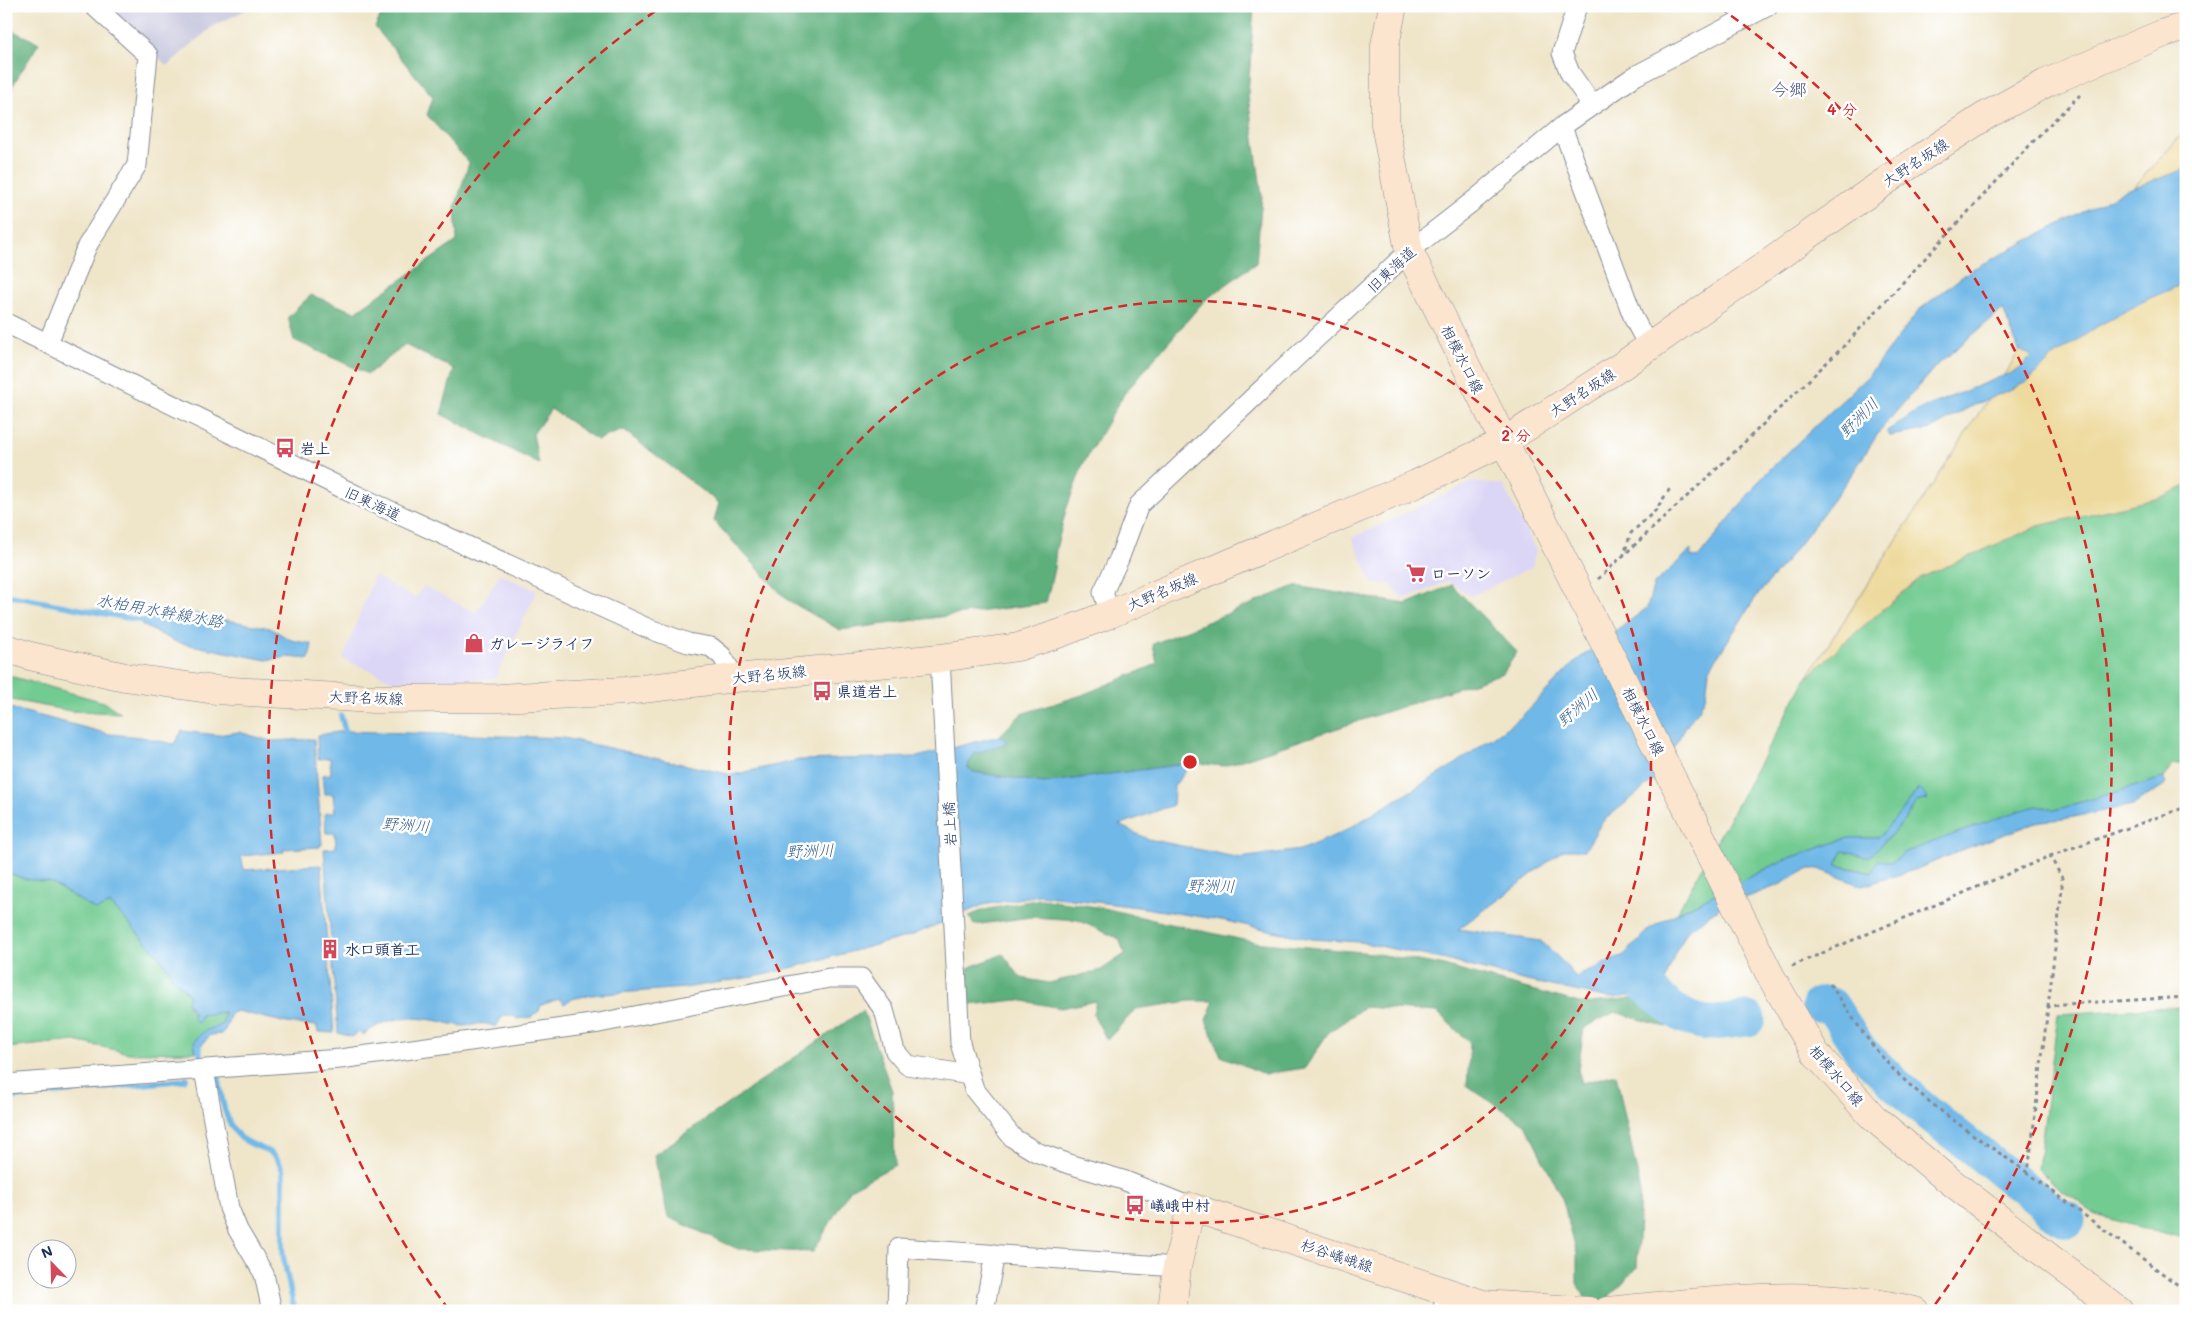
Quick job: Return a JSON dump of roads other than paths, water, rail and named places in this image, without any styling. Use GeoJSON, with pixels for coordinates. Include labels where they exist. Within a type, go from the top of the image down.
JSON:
{"type":"FeatureCollection","features":[{"type":"Feature","properties":{"kind":"main road","name":"相模水口線"},"geometry":{"type":"LineString","coordinates":[[1393,6],[1385,45],[1385,124],[1409,251],[1505,440],[1765,965],[1816,1054],[1874,1118],[1941,1174],[2119,1311]]}},
{"type":"Feature","properties":{"kind":"main road","name":"大野名坂線"},"geometry":{"type":"LineString","coordinates":[[6,648],[30,656],[125,677],[215,690],[374,699],[500,698],[626,691],[735,678],[940,658],[1018,647],[1110,614],[1416,484],[1505,440],[1649,346],[1893,176],[1977,122],[2046,82],[2164,33],[2186,26]]}},
{"type":"Feature","properties":{"kind":"main road"},"geometry":{"type":"LineString","coordinates":[[1172,1311],[1178,1267],[1191,1207]]}},
{"type":"Feature","properties":{"kind":"main road","name":"杉谷嶬峨線"},"geometry":{"type":"LineString","coordinates":[[1191,1207],[1445,1301],[1589,1311]]}},
{"type":"Feature","properties":{"kind":"main road"},"geometry":{"type":"LineString","coordinates":[[1607,1311],[1715,1300],[1820,1297],[1881,1302],[1915,1311]]}},
{"type":"Feature","properties":{"kind":"street"},"geometry":{"type":"LineString","coordinates":[[48,343],[87,246],[137,166],[148,55],[94,6]]}},
{"type":"Feature","properties":{"kind":"street"},"geometry":{"type":"LineString","coordinates":[[1577,6],[1562,53],[1570,73],[1592,105]]}},
{"type":"Feature","properties":{"kind":"street","name":"旧東海道"},"geometry":{"type":"LineString","coordinates":[[1110,614],[1103,592],[1119,559],[1139,505],[1409,251],[1477,198],[1562,127],[1634,76],[1768,6]]}},
{"type":"Feature","properties":{"kind":"street"},"geometry":{"type":"LineString","coordinates":[[1562,127],[1634,319],[1649,346]]}},
{"type":"Feature","properties":{"kind":"street","name":"旧東海道"},"geometry":{"type":"LineString","coordinates":[[6,323],[356,495],[647,628],[688,643],[711,647],[722,656],[735,678]]}},
{"type":"Feature","properties":{"kind":"street","name":"岩上橋"},"geometry":{"type":"LineString","coordinates":[[940,658],[944,698],[960,1043],[974,1089],[1013,1138],[1036,1152],[1123,1180],[1191,1207]]}},
{"type":"Feature","properties":{"kind":"street"},"geometry":{"type":"LineString","coordinates":[[6,1084],[340,1059],[599,1023],[829,978],[861,978],[884,1010],[895,1051],[907,1065],[970,1075]]}},
{"type":"Feature","properties":{"kind":"street"},"geometry":{"type":"LineString","coordinates":[[204,1070],[228,1208],[238,1230],[264,1274],[272,1311]]}},
{"type":"Feature","properties":{"kind":"street"},"geometry":{"type":"LineString","coordinates":[[897,1311],[899,1248],[1178,1267]]}},
{"type":"Feature","properties":{"kind":"street"},"geometry":{"type":"LineString","coordinates":[[984,1311],[995,1254]]}},
{"type":"Feature","properties":{"kind":"water","name":"野洲川"},"geometry":{"type":"Polygon","coordinates":[[[2186,169],[2186,283],[2150,298],[2098,326],[2052,358],[2027,382],[1968,408],[1931,429],[1890,436],[1887,431],[1920,409],[2018,370],[2032,356],[2019,350],[2003,309],[1935,367],[1881,429],[1852,474],[1805,537],[1754,600],[1709,670],[1706,695],[1699,710],[1688,723],[1655,779],[1602,822],[1585,850],[1563,850],[1458,929],[1541,941],[1576,977],[1624,955],[1649,929],[1677,913],[1784,860],[1848,838],[1878,838],[1904,809],[1919,788],[1928,799],[1916,802],[1904,821],[1868,858],[1843,851],[1836,865],[1872,873],[1878,860],[1893,862],[1906,852],[2012,813],[2037,806],[2055,810],[2163,778],[2166,784],[2133,805],[2064,819],[2041,821],[1972,846],[1917,869],[1862,886],[1819,869],[1808,869],[1779,885],[1719,908],[1688,930],[1675,953],[1661,993],[1609,998],[1527,981],[1442,959],[1359,942],[1311,939],[1221,920],[1138,907],[1039,895],[983,905],[913,935],[764,975],[685,988],[591,995],[571,999],[564,1004],[559,999],[541,1005],[539,1011],[531,1017],[517,1019],[513,1015],[503,1015],[496,1027],[482,1024],[462,1026],[439,1021],[408,1018],[391,1020],[363,1035],[359,1032],[352,1037],[338,1033],[324,849],[336,848],[335,833],[326,833],[325,813],[335,812],[333,794],[324,794],[322,775],[331,774],[330,758],[318,759],[317,735],[345,731],[564,738],[732,775],[799,760],[917,757],[999,736],[1008,742],[974,754],[967,767],[973,772],[1044,783],[1192,763],[1174,786],[1173,805],[1119,825],[1148,839],[1240,858],[1300,850],[1343,832],[1457,763],[1520,718],[1576,661],[1647,608],[1654,584],[1691,550],[1691,557],[1698,558],[1765,474],[1868,376],[1919,310],[1971,270],[2126,190],[2186,169]]]}},
{"type":"Feature","properties":{"kind":"water"},"geometry":{"type":"Polygon","coordinates":[[[184,612],[270,628],[291,640],[312,644],[309,659],[288,657],[266,660],[176,642],[142,625],[145,617],[184,612]]]}},
{"type":"Feature","properties":{"kind":"water"},"geometry":{"type":"Polygon","coordinates":[[[6,707],[109,734],[141,737],[174,744],[182,731],[217,735],[239,732],[270,741],[314,739],[322,845],[320,847],[284,849],[284,852],[241,856],[244,870],[321,865],[334,1033],[318,1032],[317,1026],[287,1023],[237,1011],[231,1013],[225,1030],[221,1034],[210,1035],[196,1052],[194,1042],[211,1028],[218,1027],[223,1023],[224,1012],[201,1015],[198,1023],[195,1021],[193,1012],[187,1002],[189,996],[184,989],[173,979],[159,956],[111,904],[96,910],[50,882],[26,879],[6,872],[6,707]]]}},
{"type":"Feature","properties":{"kind":"waterway","name":"水柏用水幹線水路"},"geometry":{"type":"LineString","coordinates":[[6,595],[149,622]]}},
{"type":"Feature","properties":{"kind":"waterway","name":"水柏用水幹線水路"},"geometry":{"type":"LineString","coordinates":[[341,716],[345,731]]}},
{"type":"Feature","properties":{"kind":"waterway"},"geometry":{"type":"LineString","coordinates":[[1613,980],[1636,977],[1669,1007],[1699,1022],[1715,1023],[1748,1019]]}},
{"type":"Feature","properties":{"kind":"waterway"},"geometry":{"type":"LineString","coordinates":[[1819,1005],[1825,1003],[1831,1005],[1861,1051],[1932,1116],[2058,1215],[2068,1220]]}},
{"type":"Feature","properties":{"kind":"waterway"},"geometry":{"type":"LineString","coordinates":[[199,1042],[200,1054],[197,1065],[199,1066]]}},
{"type":"Feature","properties":{"kind":"waterway"},"geometry":{"type":"LineString","coordinates":[[218,1071],[226,1115],[234,1131],[247,1142],[266,1150],[276,1157],[283,1172],[283,1255],[294,1308],[293,1311]]}},
{"type":"Feature","properties":{"kind":"waterway"},"geometry":{"type":"LineString","coordinates":[[6,1098],[184,1080],[186,1078]]}},
{"type":"Feature","properties":{"kind":"place","name":"岩上"},"geometry":{"type":"Point","coordinates":[285,448]}},
{"type":"Feature","properties":{"kind":"place","name":"ローソン"},"geometry":{"type":"Point","coordinates":[1416,573]}},
{"type":"Feature","properties":{"kind":"place","name":"ガレージライフ"},"geometry":{"type":"Point","coordinates":[474,643]}},
{"type":"Feature","properties":{"kind":"place","name":"県道岩上"},"geometry":{"type":"Point","coordinates":[822,691]}},
{"type":"Feature","properties":{"kind":"place","name":"水口頭首工"},"geometry":{"type":"Point","coordinates":[330,949]}},
{"type":"Feature","properties":{"kind":"place","name":"嶬峨中村"},"geometry":{"type":"Point","coordinates":[1135,1205]}},
{"type":"Feature","properties":{"kind":"district","name":"今郷"},"geometry":{"type":"Point","coordinates":[1789,89]}}]}
